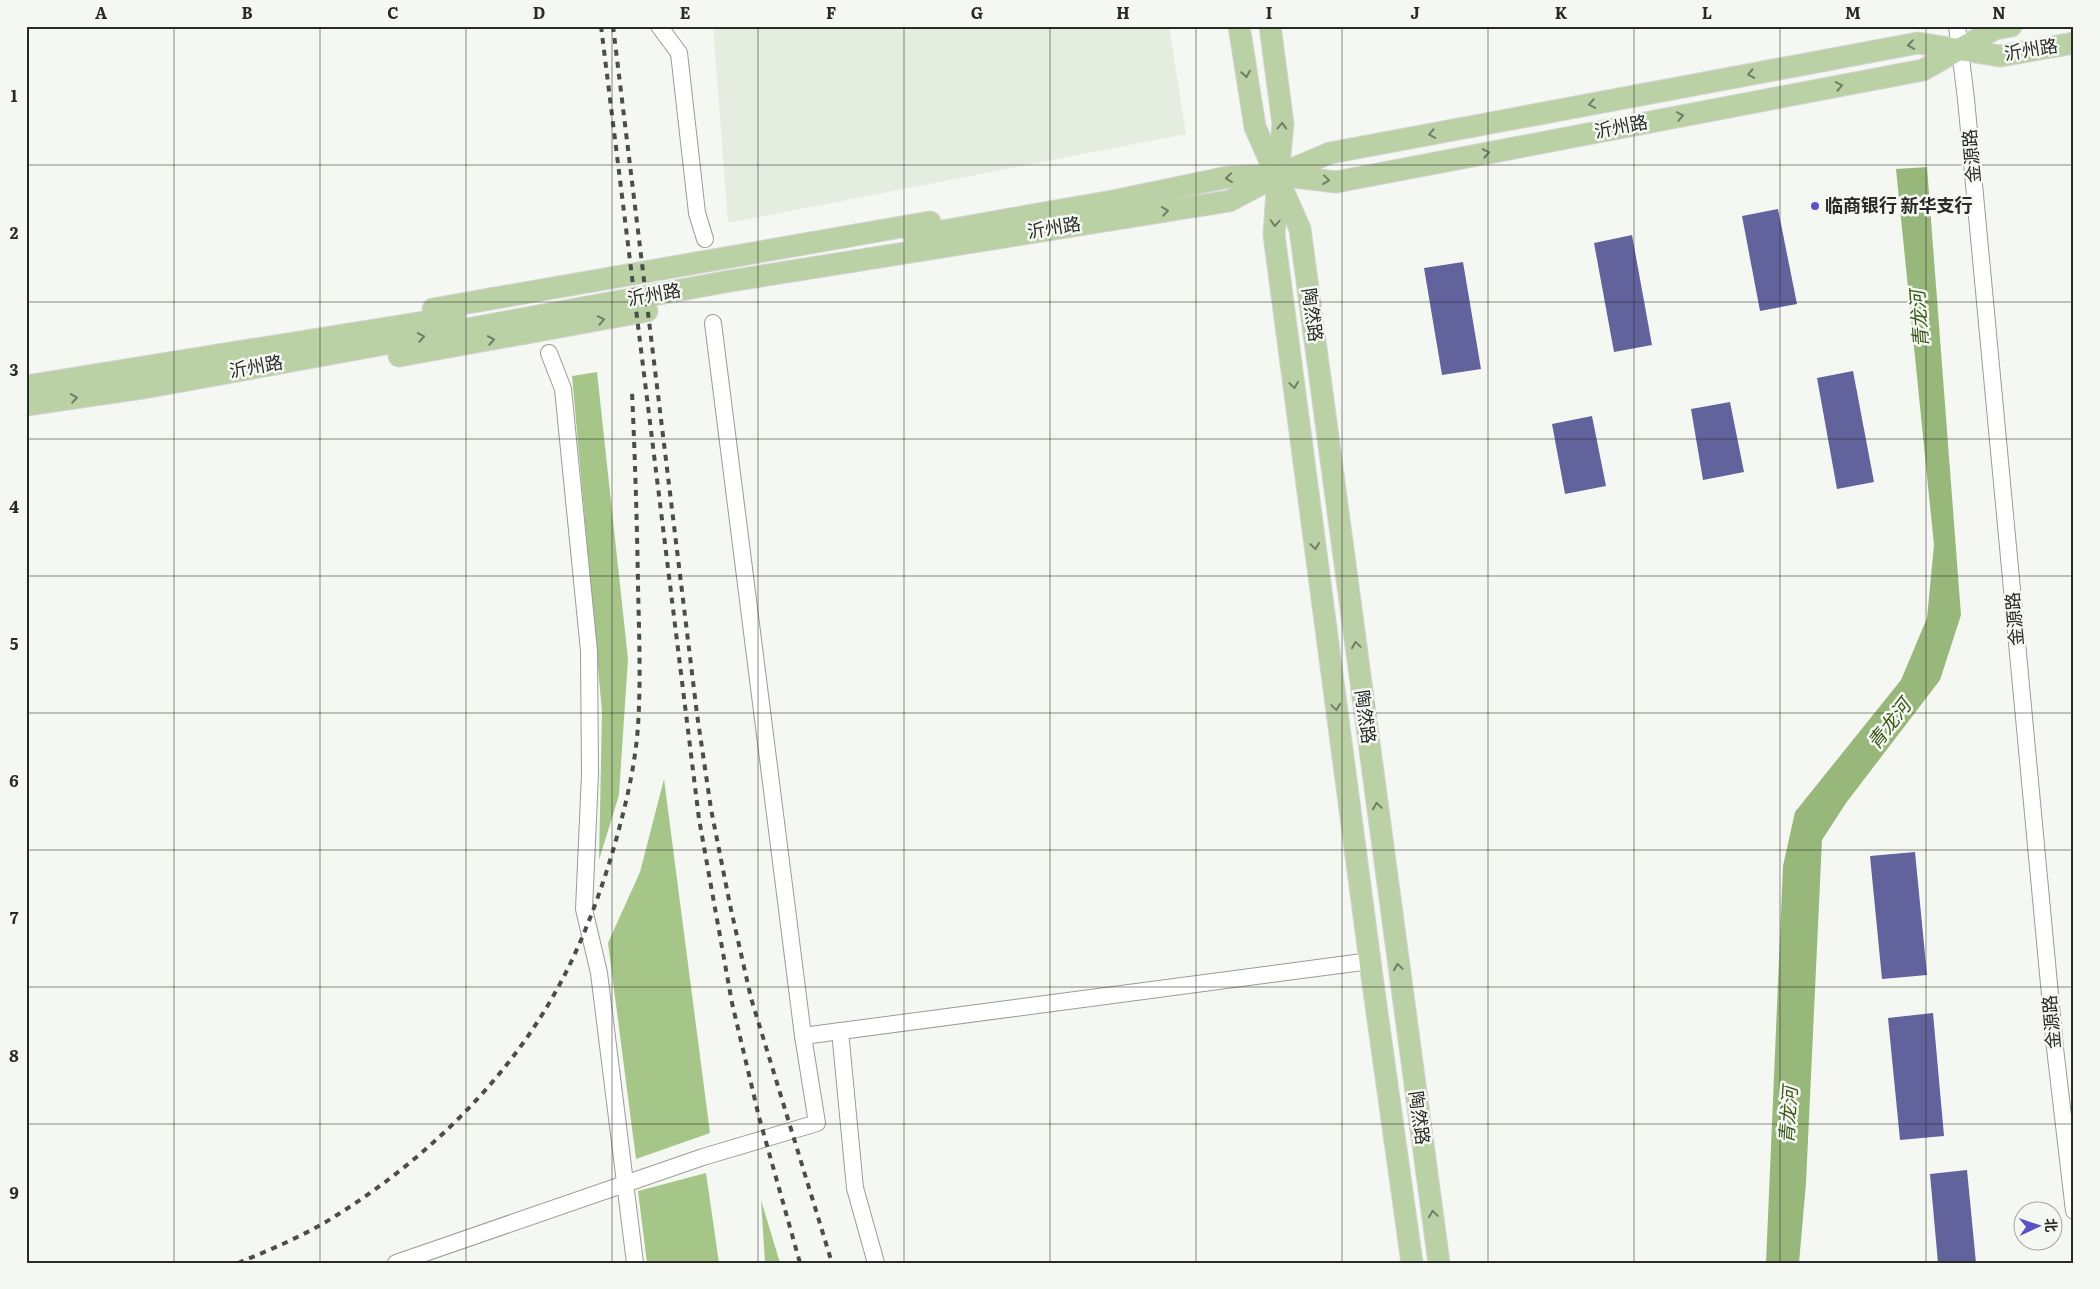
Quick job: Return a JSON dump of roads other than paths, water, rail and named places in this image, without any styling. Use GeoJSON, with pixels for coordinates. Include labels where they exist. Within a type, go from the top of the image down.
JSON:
{"type":"FeatureCollection","features":[{"type":"Feature","properties":{"kind":"main road","name":"陶然路"},"geometry":{"type":"LineString","coordinates":[[1239,26],[1255,127],[1278,175],[1300,229],[1439,1263]]}},
{"type":"Feature","properties":{"kind":"main road","name":"陶然路"},"geometry":{"type":"LineString","coordinates":[[1270,26],[1284,124],[1274,234],[1412,1263]]}},
{"type":"Feature","properties":{"kind":"main road","name":"沂州路"},"geometry":{"type":"LineString","coordinates":[[1118,209],[1228,177],[1278,175],[1336,182],[1923,70],[1995,29],[2011,26]]}},
{"type":"Feature","properties":{"kind":"main road","name":"沂州路"},"geometry":{"type":"LineString","coordinates":[[1278,175],[1330,153],[1918,43],[2000,56],[2074,43]]}},
{"type":"Feature","properties":{"kind":"main road"},"geometry":{"type":"LineString","coordinates":[[26,405],[149,377],[200,348],[553,289],[686,264],[1085,196],[1118,209]]}},
{"type":"Feature","properties":{"kind":"main road"},"geometry":{"type":"LineString","coordinates":[[26,386],[149,377],[200,388],[462,346],[694,302],[1080,235],[1118,209]]}},
{"type":"Feature","properties":{"kind":"main road"},"geometry":{"type":"LineString","coordinates":[[1352,822],[1378,922],[1389,898]]}},
{"type":"Feature","properties":{"kind":"main road"},"geometry":{"type":"LineString","coordinates":[[1378,1020],[1391,996],[1413,1075]]}},
{"type":"Feature","properties":{"kind":"street"},"geometry":{"type":"LineString","coordinates":[[659,26],[679,53],[697,214],[706,239]]}},
{"type":"Feature","properties":{"kind":"street","name":"金源路"},"geometry":{"type":"LineString","coordinates":[[1957,26],[1966,99],[2054,1048],[2074,1211]]}},
{"type":"Feature","properties":{"kind":"street"},"geometry":{"type":"LineString","coordinates":[[396,1263],[703,1157],[817,1123],[803,1036],[713,323]]}},
{"type":"Feature","properties":{"kind":"street"},"geometry":{"type":"LineString","coordinates":[[549,353],[563,389],[589,651],[590,774],[584,909],[599,973],[635,1263]]}},
{"type":"Feature","properties":{"kind":"street"},"geometry":{"type":"LineString","coordinates":[[803,1036],[1370,961]]}},
{"type":"Feature","properties":{"kind":"street"},"geometry":{"type":"LineString","coordinates":[[840,1031],[856,1188],[876,1263]]}},
{"type":"Feature","properties":{"kind":"water","name":"青龙河"},"geometry":{"type":"Polygon","coordinates":[[[1927,167],[1961,615],[1940,680],[1846,803],[1822,840],[1806,1183],[1799,1263],[1766,1263],[1783,866],[1795,812],[1901,680],[1927,618],[1934,545],[1896,169],[1927,167]]]}},
{"type":"Feature","properties":{"kind":"railway"},"geometry":{"type":"LineString","coordinates":[[601,26],[699,819],[732,1003],[759,1117],[800,1263]]}},
{"type":"Feature","properties":{"kind":"railway"},"geometry":{"type":"LineString","coordinates":[[613,26],[697,714],[711,809],[751,998],[832,1263]]}},
{"type":"Feature","properties":{"kind":"railway"},"geometry":{"type":"LineString","coordinates":[[238,1263],[301,1235],[337,1215],[404,1168],[435,1141],[493,1082],[519,1049],[542,1015],[562,980],[584,934],[621,823],[637,742],[640,656],[632,392]]}},
{"type":"Feature","properties":{"kind":"place","name":"临商银行 新华支行"},"geometry":{"type":"Point","coordinates":[1815,206]}}]}
